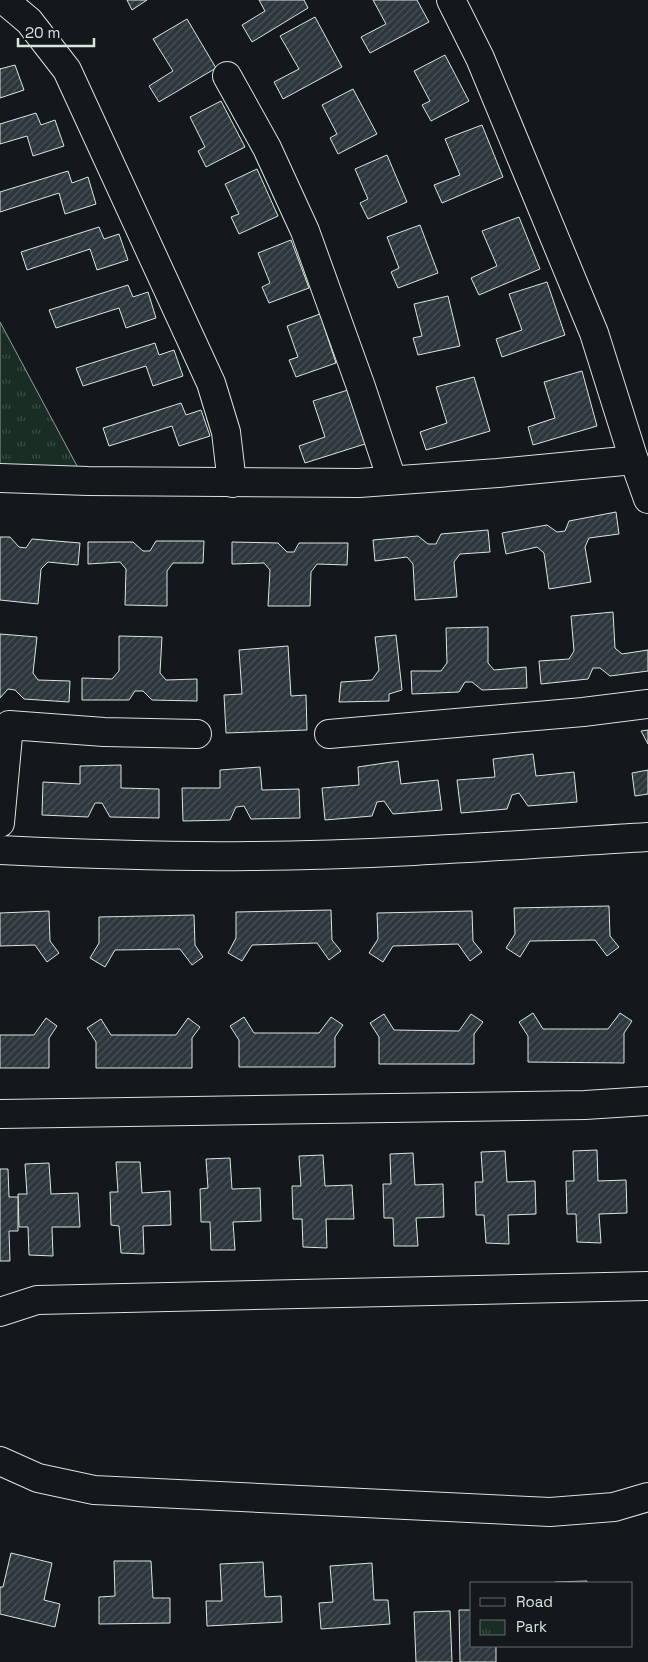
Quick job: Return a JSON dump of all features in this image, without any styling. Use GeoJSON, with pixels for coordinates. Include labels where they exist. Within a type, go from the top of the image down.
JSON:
{"type":"FeatureCollection","features":[{"type":"Feature","properties":{"kind":"street"},"geometry":{"type":"LineString","coordinates":[[4,0],[29,21],[67,70],[212,384],[226,432],[232,483]]}},
{"type":"Feature","properties":{"kind":"street"},"geometry":{"type":"LineString","coordinates":[[451,0],[480,58],[594,333],[648,499]]}},
{"type":"Feature","properties":{"kind":"street"},"geometry":{"type":"LineString","coordinates":[[227,76],[267,148],[305,231],[392,480]]}},
{"type":"Feature","properties":{"kind":"street"},"geometry":{"type":"LineString","coordinates":[[0,478],[88,481],[359,483],[498,473],[634,460]]}},
{"type":"Feature","properties":{"kind":"street"},"geometry":{"type":"LineString","coordinates":[[329,734],[573,713],[648,704]]}},
{"type":"Feature","properties":{"kind":"street"},"geometry":{"type":"LineString","coordinates":[[0,823],[8,725],[104,732],[197,734]]}},
{"type":"Feature","properties":{"kind":"street"},"geometry":{"type":"LineString","coordinates":[[0,850],[72,854],[250,856],[420,851],[648,836]]}},
{"type":"Feature","properties":{"kind":"street"},"geometry":{"type":"LineString","coordinates":[[0,1114],[575,1105],[648,1101]]}},
{"type":"Feature","properties":{"kind":"street"},"geometry":{"type":"LineString","coordinates":[[0,1312],[37,1300],[648,1286]]}},
{"type":"Feature","properties":{"kind":"street"},"geometry":{"type":"LineString","coordinates":[[2,1468],[94,1490],[550,1512],[614,1507],[648,1497]]}},
{"type":"Feature","properties":{"kind":"green space"},"geometry":{"type":"Polygon","coordinates":[[[0,322],[84,479],[0,472],[0,322]]]}},
{"type":"Feature","properties":{"kind":"building"},"geometry":{"type":"Polygon","coordinates":[[[127,0],[147,0],[132,10],[127,0]]]}},
{"type":"Feature","properties":{"kind":"building"},"geometry":{"type":"Polygon","coordinates":[[[259,0],[304,0],[308,8],[252,42],[242,25],[265,11],[259,0]]]}},
{"type":"Feature","properties":{"kind":"building"},"geometry":{"type":"Polygon","coordinates":[[[373,0],[417,0],[429,22],[370,53],[361,37],[386,24],[373,0]]]}},
{"type":"Feature","properties":{"kind":"building"},"geometry":{"type":"Polygon","coordinates":[[[315,17],[342,67],[283,99],[274,82],[299,69],[280,36],[315,17]]]}},
{"type":"Feature","properties":{"kind":"building"},"geometry":{"type":"Polygon","coordinates":[[[187,19],[216,68],[159,102],[149,86],[173,71],[153,39],[187,19]]]}},
{"type":"Feature","properties":{"kind":"building"},"geometry":{"type":"Polygon","coordinates":[[[445,55],[469,101],[431,121],[422,105],[430,101],[414,71],[445,55]]]}},
{"type":"Feature","properties":{"kind":"building"},"geometry":{"type":"Polygon","coordinates":[[[15,65],[24,90],[0,98],[0,69],[15,65]]]}},
{"type":"Feature","properties":{"kind":"building"},"geometry":{"type":"Polygon","coordinates":[[[353,89],[377,134],[338,154],[330,138],[337,134],[322,105],[353,89]]]}},
{"type":"Feature","properties":{"kind":"building"},"geometry":{"type":"Polygon","coordinates":[[[221,101],[245,147],[206,167],[198,151],[205,147],[190,117],[221,101]]]}},
{"type":"Feature","properties":{"kind":"building"},"geometry":{"type":"Polygon","coordinates":[[[36,113],[41,125],[55,120],[64,146],[33,156],[27,136],[0,144],[0,124],[36,113]]]}},
{"type":"Feature","properties":{"kind":"building"},"geometry":{"type":"Polygon","coordinates":[[[482,125],[503,177],[442,203],[434,185],[460,175],[445,139],[482,125]]]}},
{"type":"Feature","properties":{"kind":"building"},"geometry":{"type":"Polygon","coordinates":[[[387,155],[407,202],[368,219],[360,203],[368,199],[355,169],[387,155]]]}},
{"type":"Feature","properties":{"kind":"building"},"geometry":{"type":"Polygon","coordinates":[[[257,169],[278,216],[239,234],[231,217],[239,214],[225,184],[257,169]]]}},
{"type":"Feature","properties":{"kind":"building"},"geometry":{"type":"Polygon","coordinates":[[[68,171],[72,183],[88,177],[96,204],[65,214],[59,193],[0,212],[0,192],[68,171]]]}},
{"type":"Feature","properties":{"kind":"building"},"geometry":{"type":"Polygon","coordinates":[[[519,217],[540,269],[479,295],[471,278],[497,266],[482,231],[519,217]]]}},
{"type":"Feature","properties":{"kind":"building"},"geometry":{"type":"Polygon","coordinates":[[[420,225],[438,273],[398,288],[391,272],[399,268],[387,237],[420,225]]]}},
{"type":"Feature","properties":{"kind":"building"},"geometry":{"type":"Polygon","coordinates":[[[99,227],[104,239],[119,234],[128,260],[97,270],[90,249],[27,270],[21,252],[99,227]]]}},
{"type":"Feature","properties":{"kind":"building"},"geometry":{"type":"Polygon","coordinates":[[[291,240],[309,288],[269,303],[262,287],[270,283],[258,253],[291,240]]]}},
{"type":"Feature","properties":{"kind":"building"},"geometry":{"type":"Polygon","coordinates":[[[547,282],[565,335],[502,357],[496,339],[522,330],[509,294],[547,282]]]}},
{"type":"Feature","properties":{"kind":"building"},"geometry":{"type":"Polygon","coordinates":[[[128,285],[133,297],[148,292],[156,318],[126,328],[119,308],[56,328],[49,310],[128,285]]]}},
{"type":"Feature","properties":{"kind":"building"},"geometry":{"type":"Polygon","coordinates":[[[448,296],[460,346],[418,355],[413,338],[422,336],[414,304],[448,296]]]}},
{"type":"Feature","properties":{"kind":"building"},"geometry":{"type":"Polygon","coordinates":[[[320,314],[336,363],[296,377],[289,360],[298,357],[287,326],[320,314]]]}},
{"type":"Feature","properties":{"kind":"building"},"geometry":{"type":"Polygon","coordinates":[[[155,343],[159,355],[174,350],[183,376],[153,386],[146,366],[83,386],[76,368],[155,343]]]}},
{"type":"Feature","properties":{"kind":"building"},"geometry":{"type":"Polygon","coordinates":[[[582,371],[597,426],[533,445],[528,427],[555,418],[544,382],[582,371]]]}},
{"type":"Feature","properties":{"kind":"building"},"geometry":{"type":"Polygon","coordinates":[[[474,377],[490,431],[426,450],[420,432],[447,423],[436,387],[474,377]]]}},
{"type":"Feature","properties":{"kind":"building"},"geometry":{"type":"Polygon","coordinates":[[[351,389],[368,443],[305,463],[299,446],[325,437],[313,401],[351,389]]]}},
{"type":"Feature","properties":{"kind":"building"},"geometry":{"type":"Polygon","coordinates":[[[181,403],[186,415],[201,410],[210,436],[179,446],[172,426],[109,446],[103,428],[181,403]]]}},
{"type":"Feature","properties":{"kind":"building"},"geometry":{"type":"Polygon","coordinates":[[[616,512],[619,534],[589,538],[585,547],[591,582],[549,589],[544,553],[537,547],[506,554],[502,533],[547,525],[557,532],[565,531],[569,521],[616,512]]]}},
{"type":"Feature","properties":{"kind":"building"},"geometry":{"type":"Polygon","coordinates":[[[488,530],[490,552],[460,554],[454,562],[457,597],[415,600],[413,564],[407,557],[375,561],[373,540],[418,536],[428,544],[436,544],[441,534],[488,530]]]}},
{"type":"Feature","properties":{"kind":"building"},"geometry":{"type":"Polygon","coordinates":[[[0,537],[10,537],[19,547],[26,548],[32,539],[80,543],[78,565],[48,562],[41,569],[38,604],[0,600],[0,537]]]}},
{"type":"Feature","properties":{"kind":"building"},"geometry":{"type":"Polygon","coordinates":[[[156,541],[204,541],[203,563],[173,563],[167,571],[167,606],[125,605],[126,569],[120,562],[88,564],[88,542],[133,542],[143,551],[150,551],[156,541]]]}},
{"type":"Feature","properties":{"kind":"building"},"geometry":{"type":"Polygon","coordinates":[[[232,542],[278,543],[287,552],[294,552],[299,543],[348,543],[347,565],[317,564],[311,572],[310,606],[268,606],[270,570],[264,563],[232,564],[232,542]]]}},
{"type":"Feature","properties":{"kind":"building"},"geometry":{"type":"Polygon","coordinates":[[[613,612],[615,648],[622,654],[648,650],[648,671],[610,676],[600,668],[593,668],[588,679],[541,684],[539,661],[569,659],[574,651],[571,616],[613,612]]]}},
{"type":"Feature","properties":{"kind":"building"},"geometry":{"type":"Polygon","coordinates":[[[488,627],[488,663],[494,670],[526,667],[527,688],[482,690],[472,682],[465,682],[459,692],[412,694],[411,671],[441,671],[447,663],[446,628],[488,627]]]}},
{"type":"Feature","properties":{"kind":"building"},"geometry":{"type":"Polygon","coordinates":[[[0,634],[37,637],[33,673],[38,680],[70,681],[69,702],[24,699],[15,690],[8,689],[0,698],[0,634]]]}},
{"type":"Feature","properties":{"kind":"building"},"geometry":{"type":"Polygon","coordinates":[[[396,635],[402,690],[389,694],[389,701],[339,702],[341,682],[372,680],[379,670],[375,637],[396,635]]]}},
{"type":"Feature","properties":{"kind":"building"},"geometry":{"type":"Polygon","coordinates":[[[119,636],[162,637],[160,673],[166,680],[197,679],[197,701],[152,700],[143,691],[135,691],[129,700],[82,700],[82,678],[112,679],[119,671],[119,636]]]}},
{"type":"Feature","properties":{"kind":"building"},"geometry":{"type":"Polygon","coordinates":[[[288,646],[291,696],[306,695],[307,730],[226,733],[224,695],[242,694],[239,650],[288,646]]]}},
{"type":"Feature","properties":{"kind":"building"},"geometry":{"type":"Polygon","coordinates":[[[648,730],[648,744],[641,731],[648,730]]]}},
{"type":"Feature","properties":{"kind":"building"},"geometry":{"type":"Polygon","coordinates":[[[533,754],[536,776],[574,772],[577,802],[528,806],[519,793],[512,795],[507,809],[461,813],[457,780],[495,777],[493,759],[533,754]]]}},
{"type":"Feature","properties":{"kind":"building"},"geometry":{"type":"Polygon","coordinates":[[[398,761],[401,784],[438,780],[442,810],[393,814],[384,801],[377,802],[372,816],[325,820],[322,788],[359,785],[358,767],[398,761]]]}},
{"type":"Feature","properties":{"kind":"building"},"geometry":{"type":"Polygon","coordinates":[[[121,765],[121,788],[159,789],[159,818],[110,817],[102,803],[95,803],[88,817],[42,815],[43,782],[80,784],[80,766],[121,765]]]}},
{"type":"Feature","properties":{"kind":"building"},"geometry":{"type":"Polygon","coordinates":[[[260,767],[262,790],[299,789],[300,818],[251,819],[244,806],[236,807],[230,820],[183,821],[182,788],[220,788],[220,770],[260,767]]]}},
{"type":"Feature","properties":{"kind":"building"},"geometry":{"type":"Polygon","coordinates":[[[648,770],[648,794],[635,796],[632,773],[648,770]]]}},
{"type":"Feature","properties":{"kind":"building"},"geometry":{"type":"Polygon","coordinates":[[[609,906],[610,936],[619,947],[607,956],[595,940],[530,941],[520,957],[506,948],[515,934],[514,908],[609,906]]]}},
{"type":"Feature","properties":{"kind":"building"},"geometry":{"type":"Polygon","coordinates":[[[331,910],[332,940],[341,951],[329,960],[317,943],[252,945],[242,961],[228,953],[236,938],[236,912],[331,910]]]}},
{"type":"Feature","properties":{"kind":"building"},"geometry":{"type":"Polygon","coordinates":[[[49,911],[50,941],[59,953],[47,962],[35,945],[0,946],[0,913],[49,911]]]}},
{"type":"Feature","properties":{"kind":"building"},"geometry":{"type":"Polygon","coordinates":[[[472,911],[473,941],[482,952],[470,961],[458,944],[393,946],[383,962],[369,953],[378,939],[377,913],[472,911]]]}},
{"type":"Feature","properties":{"kind":"building"},"geometry":{"type":"Polygon","coordinates":[[[194,915],[195,945],[203,957],[192,965],[180,949],[115,950],[105,967],[90,958],[99,943],[99,917],[194,915]]]}},
{"type":"Feature","properties":{"kind":"building"},"geometry":{"type":"Polygon","coordinates":[[[533,1013],[543,1029],[608,1029],[620,1013],[632,1021],[624,1033],[624,1063],[528,1062],[528,1036],[519,1022],[533,1013]]]}},
{"type":"Feature","properties":{"kind":"building"},"geometry":{"type":"Polygon","coordinates":[[[384,1014],[394,1030],[459,1031],[471,1014],[483,1022],[474,1034],[474,1064],[379,1064],[379,1037],[370,1023],[384,1014]]]}},
{"type":"Feature","properties":{"kind":"building"},"geometry":{"type":"Polygon","coordinates":[[[244,1017],[254,1033],[319,1033],[331,1017],[343,1025],[335,1037],[335,1067],[239,1067],[239,1040],[230,1026],[244,1017]]]}},
{"type":"Feature","properties":{"kind":"building"},"geometry":{"type":"Polygon","coordinates":[[[46,1018],[57,1026],[49,1038],[49,1068],[0,1068],[0,1035],[34,1035],[46,1018]]]}},
{"type":"Feature","properties":{"kind":"building"},"geometry":{"type":"Polygon","coordinates":[[[188,1018],[200,1027],[192,1038],[192,1068],[96,1068],[96,1042],[87,1028],[101,1019],[111,1035],[176,1035],[188,1018]]]}},
{"type":"Feature","properties":{"kind":"building"},"geometry":{"type":"Polygon","coordinates":[[[597,1150],[598,1181],[626,1180],[627,1213],[599,1214],[601,1243],[577,1242],[576,1214],[567,1214],[566,1181],[574,1181],[573,1151],[597,1150]]]}},
{"type":"Feature","properties":{"kind":"building"},"geometry":{"type":"Polygon","coordinates":[[[505,1151],[507,1182],[535,1181],[536,1214],[508,1215],[509,1244],[486,1243],[484,1215],[476,1215],[475,1182],[483,1182],[481,1152],[505,1151]]]}},
{"type":"Feature","properties":{"kind":"building"},"geometry":{"type":"Polygon","coordinates":[[[413,1153],[415,1185],[443,1184],[444,1217],[416,1218],[418,1246],[394,1246],[393,1218],[384,1218],[383,1184],[391,1184],[390,1154],[413,1153]]]}},
{"type":"Feature","properties":{"kind":"building"},"geometry":{"type":"Polygon","coordinates":[[[323,1155],[325,1186],[352,1185],[354,1219],[326,1219],[327,1248],[303,1247],[302,1219],[293,1219],[292,1186],[301,1186],[299,1156],[323,1155]]]}},
{"type":"Feature","properties":{"kind":"building"},"geometry":{"type":"Polygon","coordinates":[[[230,1158],[232,1189],[260,1188],[261,1221],[233,1222],[235,1250],[211,1250],[210,1222],[201,1222],[200,1189],[208,1188],[206,1159],[230,1158]]]}},
{"type":"Feature","properties":{"kind":"building"},"geometry":{"type":"Polygon","coordinates":[[[116,1162],[140,1162],[142,1193],[170,1191],[171,1225],[143,1226],[144,1254],[121,1253],[119,1226],[111,1225],[110,1192],[118,1192],[116,1162]]]}},
{"type":"Feature","properties":{"kind":"building"},"geometry":{"type":"Polygon","coordinates":[[[49,1163],[51,1194],[78,1193],[80,1227],[52,1227],[53,1256],[29,1255],[28,1227],[19,1227],[18,1194],[27,1194],[25,1164],[49,1163]]]}},
{"type":"Feature","properties":{"kind":"building"},"geometry":{"type":"Polygon","coordinates":[[[0,1169],[8,1169],[9,1197],[18,1197],[18,1231],[9,1231],[10,1261],[0,1261],[0,1169]]]}},
{"type":"Feature","properties":{"kind":"building"},"geometry":{"type":"Polygon","coordinates":[[[11,1553],[52,1563],[44,1600],[60,1604],[55,1627],[0,1614],[0,1587],[3,1587],[11,1553]]]}},
{"type":"Feature","properties":{"kind":"building"},"geometry":{"type":"Polygon","coordinates":[[[114,1561],[151,1561],[153,1598],[170,1598],[170,1623],[99,1624],[99,1597],[115,1596],[114,1561]]]}},
{"type":"Feature","properties":{"kind":"building"},"geometry":{"type":"Polygon","coordinates":[[[263,1562],[265,1597],[281,1596],[282,1622],[207,1626],[206,1601],[222,1601],[220,1564],[263,1562]]]}},
{"type":"Feature","properties":{"kind":"building"},"geometry":{"type":"Polygon","coordinates":[[[372,1563],[374,1600],[388,1600],[390,1624],[321,1629],[319,1603],[333,1602],[330,1566],[372,1563]]]}},
{"type":"Feature","properties":{"kind":"building"},"geometry":{"type":"Polygon","coordinates":[[[587,1581],[587,1582],[555,1582],[587,1581]]]}},
{"type":"Feature","properties":{"kind":"building"},"geometry":{"type":"Polygon","coordinates":[[[459,1610],[470,1610],[470,1647],[496,1647],[496,1662],[460,1662],[459,1610]]]}},
{"type":"Feature","properties":{"kind":"building"},"geometry":{"type":"Polygon","coordinates":[[[450,1611],[452,1662],[416,1662],[414,1612],[450,1611]]]}}]}
